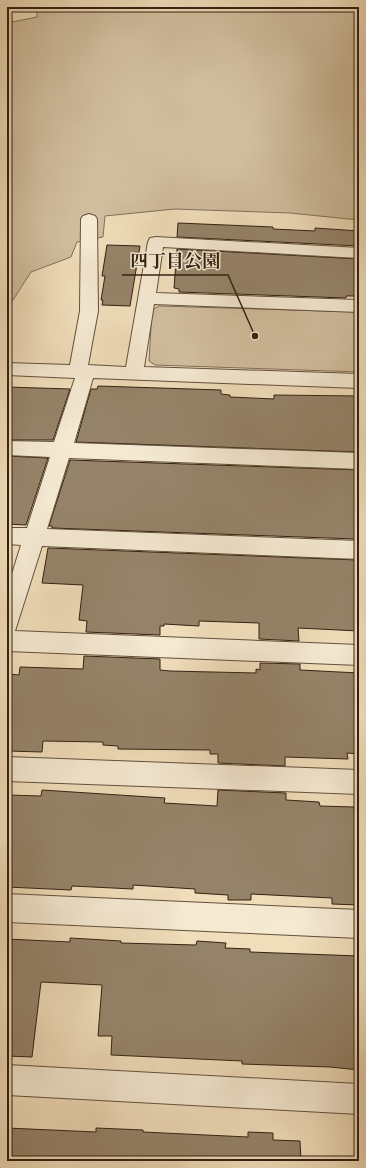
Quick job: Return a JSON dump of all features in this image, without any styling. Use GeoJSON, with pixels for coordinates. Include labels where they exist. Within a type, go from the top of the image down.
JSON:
{"type":"FeatureCollection","features":[{"type":"Feature","properties":{"kind":"street"},"geometry":{"type":"LineString","coordinates":[[7,625],[35,538],[82,371],[89,311],[89,219]]}},
{"type":"Feature","properties":{"kind":"street"},"geometry":{"type":"LineString","coordinates":[[134,374],[156,242],[359,253]]}},
{"type":"Feature","properties":{"kind":"street"},"geometry":{"type":"LineString","coordinates":[[146,298],[359,306]]}},
{"type":"Feature","properties":{"kind":"street"},"geometry":{"type":"LineString","coordinates":[[7,369],[359,381]]}},
{"type":"Feature","properties":{"kind":"street"},"geometry":{"type":"LineString","coordinates":[[7,448],[359,461]]}},
{"type":"Feature","properties":{"kind":"street"},"geometry":{"type":"LineString","coordinates":[[7,536],[359,550]]}},
{"type":"Feature","properties":{"kind":"street"},"geometry":{"type":"LineString","coordinates":[[7,641],[359,655]]}},
{"type":"Feature","properties":{"kind":"street"},"geometry":{"type":"LineString","coordinates":[[7,769],[359,782]]}},
{"type":"Feature","properties":{"kind":"street"},"geometry":{"type":"LineString","coordinates":[[7,908],[359,924]]}},
{"type":"Feature","properties":{"kind":"street"},"geometry":{"type":"LineString","coordinates":[[7,1080],[359,1099]]}},
{"type":"Feature","properties":{"kind":"shaded area"},"geometry":{"type":"Polygon","coordinates":[[[37,7],[359,7],[359,220],[290,213],[175,209],[105,216],[103,237],[77,242],[71,257],[31,272],[13,300],[7,301],[7,23],[37,17],[37,7]]]}},
{"type":"Feature","properties":{"kind":"shaded area"},"geometry":{"type":"Polygon","coordinates":[[[159,306],[359,312],[359,372],[155,365],[149,361],[152,310],[159,306]]]}},
{"type":"Feature","properties":{"kind":"building"},"geometry":{"type":"Polygon","coordinates":[[[178,223],[273,227],[273,229],[315,231],[315,228],[359,231],[359,246],[177,237],[178,223]]]}},
{"type":"Feature","properties":{"kind":"building"},"geometry":{"type":"Polygon","coordinates":[[[107,245],[140,246],[130,306],[102,305],[103,300],[101,300],[105,276],[102,276],[107,245]]]}},
{"type":"Feature","properties":{"kind":"building"},"geometry":{"type":"Polygon","coordinates":[[[177,249],[359,259],[359,296],[346,296],[346,298],[179,292],[179,289],[174,288],[177,249]]]}},
{"type":"Feature","properties":{"kind":"building"},"geometry":{"type":"Polygon","coordinates":[[[98,386],[221,390],[221,394],[230,395],[230,397],[274,399],[274,395],[359,396],[359,452],[76,442],[91,389],[97,389],[98,386]]]}},
{"type":"Feature","properties":{"kind":"building"},"geometry":{"type":"Polygon","coordinates":[[[7,387],[70,389],[53,440],[7,440],[7,387]]]}},
{"type":"Feature","properties":{"kind":"building"},"geometry":{"type":"Polygon","coordinates":[[[7,456],[48,458],[26,525],[7,524],[7,456]]]}},
{"type":"Feature","properties":{"kind":"building"},"geometry":{"type":"Polygon","coordinates":[[[70,460],[359,470],[359,533],[355,533],[356,539],[52,528],[52,526],[49,526],[70,460]]]}},
{"type":"Feature","properties":{"kind":"building"},"geometry":{"type":"Polygon","coordinates":[[[48,548],[357,560],[359,575],[359,631],[298,628],[299,641],[259,639],[259,623],[199,621],[199,626],[164,624],[164,626],[160,626],[160,635],[86,632],[87,621],[79,620],[83,585],[42,583],[48,548]]]}},
{"type":"Feature","properties":{"kind":"building"},"geometry":{"type":"Polygon","coordinates":[[[84,656],[160,659],[160,670],[170,671],[256,673],[256,669],[260,670],[260,663],[300,664],[300,670],[359,673],[359,754],[347,753],[348,759],[285,757],[285,766],[218,763],[218,754],[210,754],[210,750],[118,749],[118,746],[103,745],[103,742],[43,741],[42,752],[7,751],[7,674],[19,675],[20,667],[83,669],[84,656]]]}},
{"type":"Feature","properties":{"kind":"building"},"geometry":{"type":"Polygon","coordinates":[[[42,790],[165,798],[164,803],[217,806],[218,790],[286,793],[286,800],[319,802],[320,806],[354,807],[359,863],[359,905],[332,904],[332,898],[251,894],[251,900],[228,900],[228,895],[195,893],[195,889],[133,885],[133,889],[72,886],[71,890],[7,887],[7,795],[41,796],[42,790]]]}},
{"type":"Feature","properties":{"kind":"building"},"geometry":{"type":"Polygon","coordinates":[[[70,938],[121,941],[121,943],[196,945],[197,941],[226,943],[225,948],[250,949],[250,952],[359,956],[359,1070],[330,1067],[242,1064],[242,1061],[111,1055],[112,1036],[98,1036],[102,985],[41,982],[32,1057],[7,1056],[7,939],[70,942],[70,938]]]}},
{"type":"Feature","properties":{"kind":"building"},"geometry":{"type":"Polygon","coordinates":[[[7,1128],[96,1132],[96,1128],[143,1130],[143,1132],[248,1137],[248,1132],[273,1133],[273,1140],[300,1141],[301,1161],[7,1161],[7,1128]]]}},
{"type":"Feature","properties":{"kind":"place","name":"四丁目公園"},"geometry":{"type":"Point","coordinates":[255,336]}}]}
